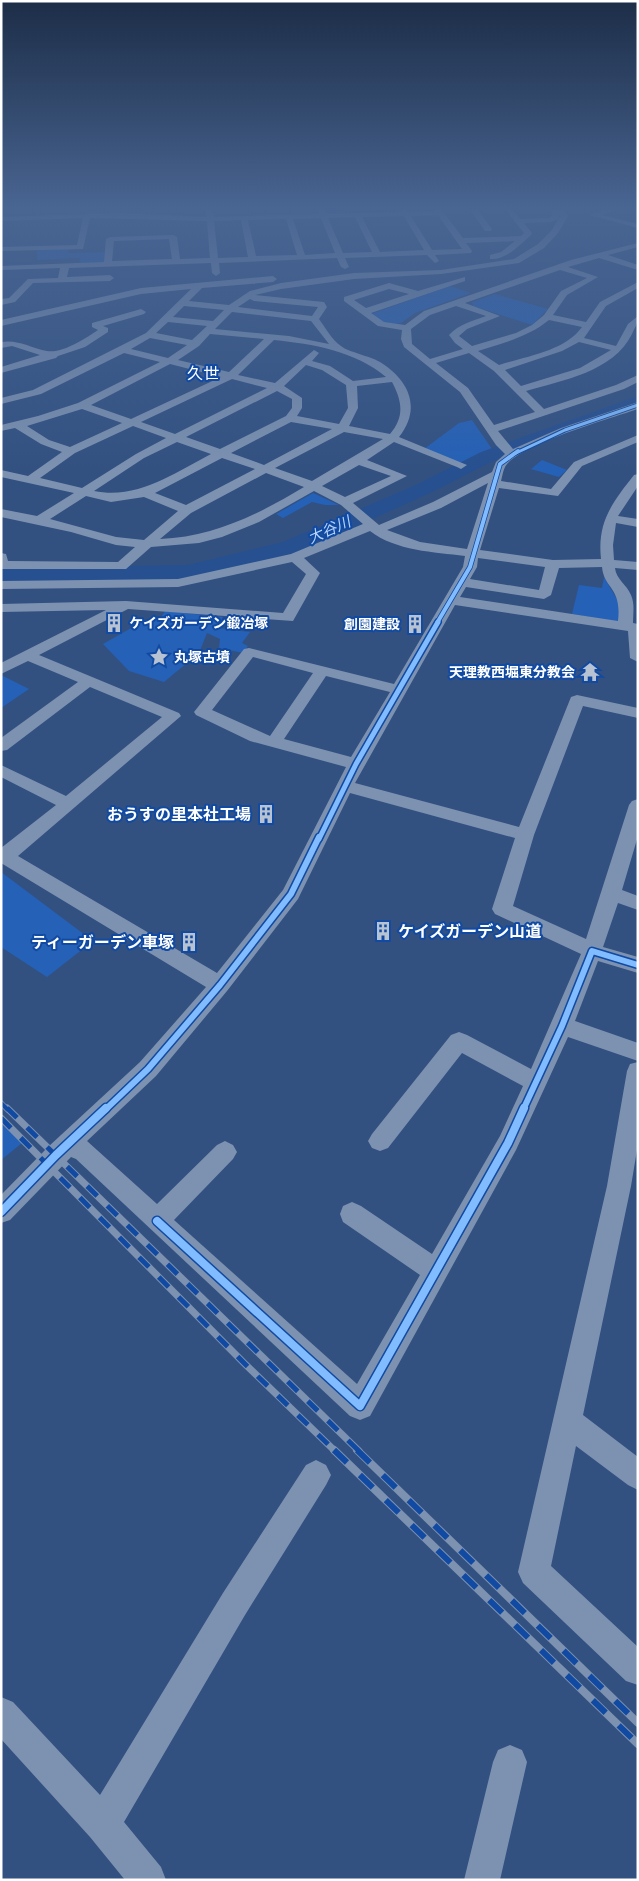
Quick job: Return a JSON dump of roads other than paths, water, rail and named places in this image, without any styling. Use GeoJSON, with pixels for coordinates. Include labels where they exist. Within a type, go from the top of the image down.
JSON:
{"type":"FeatureCollection","features":[{"type":"Feature","properties":{"kind":"street"},"geometry":{"type":"LineString","coordinates":[[1,302],[12,300],[15,297]]}},
{"type":"Feature","properties":{"kind":"street"},"geometry":{"type":"LineString","coordinates":[[2,322],[112,297]]}},
{"type":"Feature","properties":{"kind":"street"},"geometry":{"type":"LineString","coordinates":[[145,297],[314,319],[337,348]]}},
{"type":"Feature","properties":{"kind":"street"},"geometry":{"type":"LineString","coordinates":[[1,401],[37,392],[123,350],[149,335],[188,297]]}},
{"type":"Feature","properties":{"kind":"street"},"geometry":{"type":"LineString","coordinates":[[1,428],[18,425],[82,405],[169,362],[196,344],[230,308],[245,297],[323,300],[323,307],[314,319]]}},
{"type":"Feature","properties":{"kind":"street"},"geometry":{"type":"LineString","coordinates":[[354,297],[347,299],[380,324],[406,328]]}},
{"type":"Feature","properties":{"kind":"street"},"geometry":{"type":"LineString","coordinates":[[364,312],[411,297]]}},
{"type":"Feature","properties":{"kind":"street"},"geometry":{"type":"LineString","coordinates":[[475,297],[427,313],[410,322],[404,336],[407,345],[464,390],[507,450]]}},
{"type":"Feature","properties":{"kind":"street"},"geometry":{"type":"LineString","coordinates":[[430,362],[518,335],[535,327],[546,317],[561,297]]}},
{"type":"Feature","properties":{"kind":"street"},"geometry":{"type":"LineString","coordinates":[[498,370],[578,339],[603,304],[616,297]]}},
{"type":"Feature","properties":{"kind":"street"},"geometry":{"type":"LineString","coordinates":[[1,513],[40,520],[122,542],[180,542],[217,536],[254,520],[314,486],[392,438],[404,423],[408,405],[404,392],[395,379],[384,368],[337,348],[212,327],[149,313],[126,311],[118,302],[107,298]]}},
{"type":"Feature","properties":{"kind":"street"},"geometry":{"type":"LineString","coordinates":[[457,303],[495,316],[464,326],[454,335],[470,350],[498,370],[542,413]]}},
{"type":"Feature","properties":{"kind":"street"},"geometry":{"type":"LineString","coordinates":[[1,370],[82,345],[105,330],[95,325],[149,313]]}},
{"type":"Feature","properties":{"kind":"street"},"geometry":{"type":"LineString","coordinates":[[546,317],[588,325]]}},
{"type":"Feature","properties":{"kind":"street"},"geometry":{"type":"LineString","coordinates":[[520,390],[580,370],[618,349],[634,329],[638,318]]}},
{"type":"Feature","properties":{"kind":"street"},"geometry":{"type":"LineString","coordinates":[[149,335],[196,344]]}},
{"type":"Feature","properties":{"kind":"street"},"geometry":{"type":"LineString","coordinates":[[30,480],[71,452],[231,376],[271,337]]}},
{"type":"Feature","properties":{"kind":"street"},"geometry":{"type":"LineString","coordinates":[[578,339],[618,349]]}},
{"type":"Feature","properties":{"kind":"street"},"geometry":{"type":"LineString","coordinates":[[1,345],[12,343],[85,368]]}},
{"type":"Feature","properties":{"kind":"street"},"geometry":{"type":"LineString","coordinates":[[40,520],[80,492],[140,456],[277,387],[306,362],[322,344]]}},
{"type":"Feature","properties":{"kind":"street"},"geometry":{"type":"LineString","coordinates":[[1,473],[111,498],[145,493],[290,418],[297,408],[297,398],[277,387],[123,350]]}},
{"type":"Feature","properties":{"kind":"street"},"geometry":{"type":"LineString","coordinates":[[306,362],[326,368],[351,384],[395,379]]}},
{"type":"Feature","properties":{"kind":"street"},"geometry":{"type":"LineString","coordinates":[[580,370],[620,387]]}},
{"type":"Feature","properties":{"kind":"street"},"geometry":{"type":"LineString","coordinates":[[491,430],[620,387],[638,378]]}},
{"type":"Feature","properties":{"kind":"street"},"geometry":{"type":"LineString","coordinates":[[1,557],[2,565],[121,566],[187,510],[341,428],[348,421],[356,402],[351,384]]}},
{"type":"Feature","properties":{"kind":"street"},"geometry":{"type":"LineString","coordinates":[[82,405],[314,486],[345,502],[368,522],[395,539],[419,546],[553,564],[607,563],[638,566]]}},
{"type":"Feature","properties":{"kind":"street"},"geometry":{"type":"LineString","coordinates":[[1,1212],[69,1144],[148,1070],[220,985],[290,894],[356,764],[470,567],[472,554],[500,464],[507,450],[530,444],[638,405]]}},
{"type":"Feature","properties":{"kind":"street"},"geometry":{"type":"LineString","coordinates":[[290,418],[392,438],[461,465]]}},
{"type":"Feature","properties":{"kind":"street"},"geometry":{"type":"LineString","coordinates":[[18,425],[45,442],[71,452]]}},
{"type":"Feature","properties":{"kind":"street"},"geometry":{"type":"LineString","coordinates":[[1,585],[178,583],[295,557],[368,522],[437,505],[496,479],[554,493],[578,464],[638,438]]}},
{"type":"Feature","properties":{"kind":"street"},"geometry":{"type":"LineString","coordinates":[[345,502],[401,476],[356,460]]}},
{"type":"Feature","properties":{"kind":"street"},"geometry":{"type":"LineString","coordinates":[[625,626],[626,606],[624,594],[608,573],[606,545],[611,518],[627,502],[638,478]]}},
{"type":"Feature","properties":{"kind":"street"},"geometry":{"type":"LineString","coordinates":[[145,493],[187,510]]}},
{"type":"Feature","properties":{"kind":"street"},"geometry":{"type":"LineString","coordinates":[[611,518],[638,523]]}},
{"type":"Feature","properties":{"kind":"street"},"geometry":{"type":"LineString","coordinates":[[4,609],[126,605],[288,618],[313,573],[295,557]]}},
{"type":"Feature","properties":{"kind":"street"},"geometry":{"type":"LineString","coordinates":[[462,582],[544,595],[553,564]]}},
{"type":"Feature","properties":{"kind":"street"},"geometry":{"type":"LineString","coordinates":[[452,600],[635,628],[638,658]]}},
{"type":"Feature","properties":{"kind":"street"},"geometry":{"type":"LineString","coordinates":[[1,669],[126,605]]}},
{"type":"Feature","properties":{"kind":"street"},"geometry":{"type":"LineString","coordinates":[[356,764],[256,737],[202,712],[249,652],[399,690]]}},
{"type":"Feature","properties":{"kind":"street"},"geometry":{"type":"LineString","coordinates":[[28,656],[173,716],[4,855],[220,985]]}},
{"type":"Feature","properties":{"kind":"street"},"geometry":{"type":"LineString","coordinates":[[274,742],[322,671]]}},
{"type":"Feature","properties":{"kind":"street"},"geometry":{"type":"LineString","coordinates":[[1,746],[89,681]]}},
{"type":"Feature","properties":{"kind":"street"},"geometry":{"type":"LineString","coordinates":[[638,713],[577,700],[525,835],[502,909],[592,951],[638,965]]}},
{"type":"Feature","properties":{"kind":"street"},"geometry":{"type":"LineString","coordinates":[[1,770],[68,804]]}},
{"type":"Feature","properties":{"kind":"street"},"geometry":{"type":"LineString","coordinates":[[346,786],[525,835]]}},
{"type":"Feature","properties":{"kind":"street"},"geometry":{"type":"LineString","coordinates":[[69,1144],[91,1158],[157,1221],[360,1406],[508,1143],[562,1026],[592,951],[638,805]]}},
{"type":"Feature","properties":{"kind":"street"},"geometry":{"type":"LineString","coordinates":[[610,894],[638,903]]}},
{"type":"Feature","properties":{"kind":"street"},"geometry":{"type":"LineString","coordinates":[[562,1026],[638,1052]]}},
{"type":"Feature","properties":{"kind":"street"},"geometry":{"type":"LineString","coordinates":[[380,1141],[459,1041],[536,1082]]}},
{"type":"Feature","properties":{"kind":"street"},"geometry":{"type":"LineString","coordinates":[[638,1071],[619,1186],[534,1572],[638,1669]]}},
{"type":"Feature","properties":{"kind":"street"},"geometry":{"type":"LineString","coordinates":[[157,1221],[225,1152]]}},
{"type":"Feature","properties":{"kind":"street"},"geometry":{"type":"LineString","coordinates":[[352,1214],[437,1272]]}},
{"type":"Feature","properties":{"kind":"street"},"geometry":{"type":"LineString","coordinates":[[567,1421],[638,1475]]}},
{"type":"Feature","properties":{"kind":"street"},"geometry":{"type":"LineString","coordinates":[[103,1824],[234,1604],[316,1475]]}},
{"type":"Feature","properties":{"kind":"street"},"geometry":{"type":"LineString","coordinates":[[1,1714],[103,1824],[148,1880]]}},
{"type":"Feature","properties":{"kind":"street"},"geometry":{"type":"LineString","coordinates":[[482,1880],[510,1762]]}},
{"type":"Feature","properties":{"kind":"waterway","name":"大谷川"},"geometry":{"type":"LineString","coordinates":[[1,575],[188,572],[291,547],[423,489],[488,456],[638,401]]}},
{"type":"Feature","properties":{"kind":"railway"},"geometry":{"type":"LineString","coordinates":[[1,1103],[8,1110]]}},
{"type":"Feature","properties":{"kind":"railway"},"geometry":{"type":"LineString","coordinates":[[7,1108],[359,1451]]}},
{"type":"Feature","properties":{"kind":"railway"},"geometry":{"type":"LineString","coordinates":[[1,1118],[245,1364],[335,1451]]}},
{"type":"Feature","properties":{"kind":"railway"},"geometry":{"type":"LineString","coordinates":[[334,1450],[638,1744]]}},
{"type":"Feature","properties":{"kind":"railway"},"geometry":{"type":"LineString","coordinates":[[357,1450],[638,1723]]}},
{"type":"Feature","properties":{"kind":"place","name":"ケイズガーデン鍛冶塚"},"geometry":{"type":"Point","coordinates":[114,623]}},
{"type":"Feature","properties":{"kind":"place","name":"創園建設"},"geometry":{"type":"Point","coordinates":[415,624]}},
{"type":"Feature","properties":{"kind":"place","name":"丸塚古墳"},"geometry":{"type":"Point","coordinates":[159,657]}},
{"type":"Feature","properties":{"kind":"place","name":"天理教西堀東分教会"},"geometry":{"type":"Point","coordinates":[590,672]}},
{"type":"Feature","properties":{"kind":"place","name":"おうすの里本社工場"},"geometry":{"type":"Point","coordinates":[266,814]}},
{"type":"Feature","properties":{"kind":"place","name":"ケイズガーデン山道"},"geometry":{"type":"Point","coordinates":[383,931]}},
{"type":"Feature","properties":{"kind":"place","name":"ティーガーデン車塚"},"geometry":{"type":"Point","coordinates":[189,942]}},
{"type":"Feature","properties":{"kind":"district","name":"久世"},"geometry":{"type":"Point","coordinates":[203,373]}}]}
